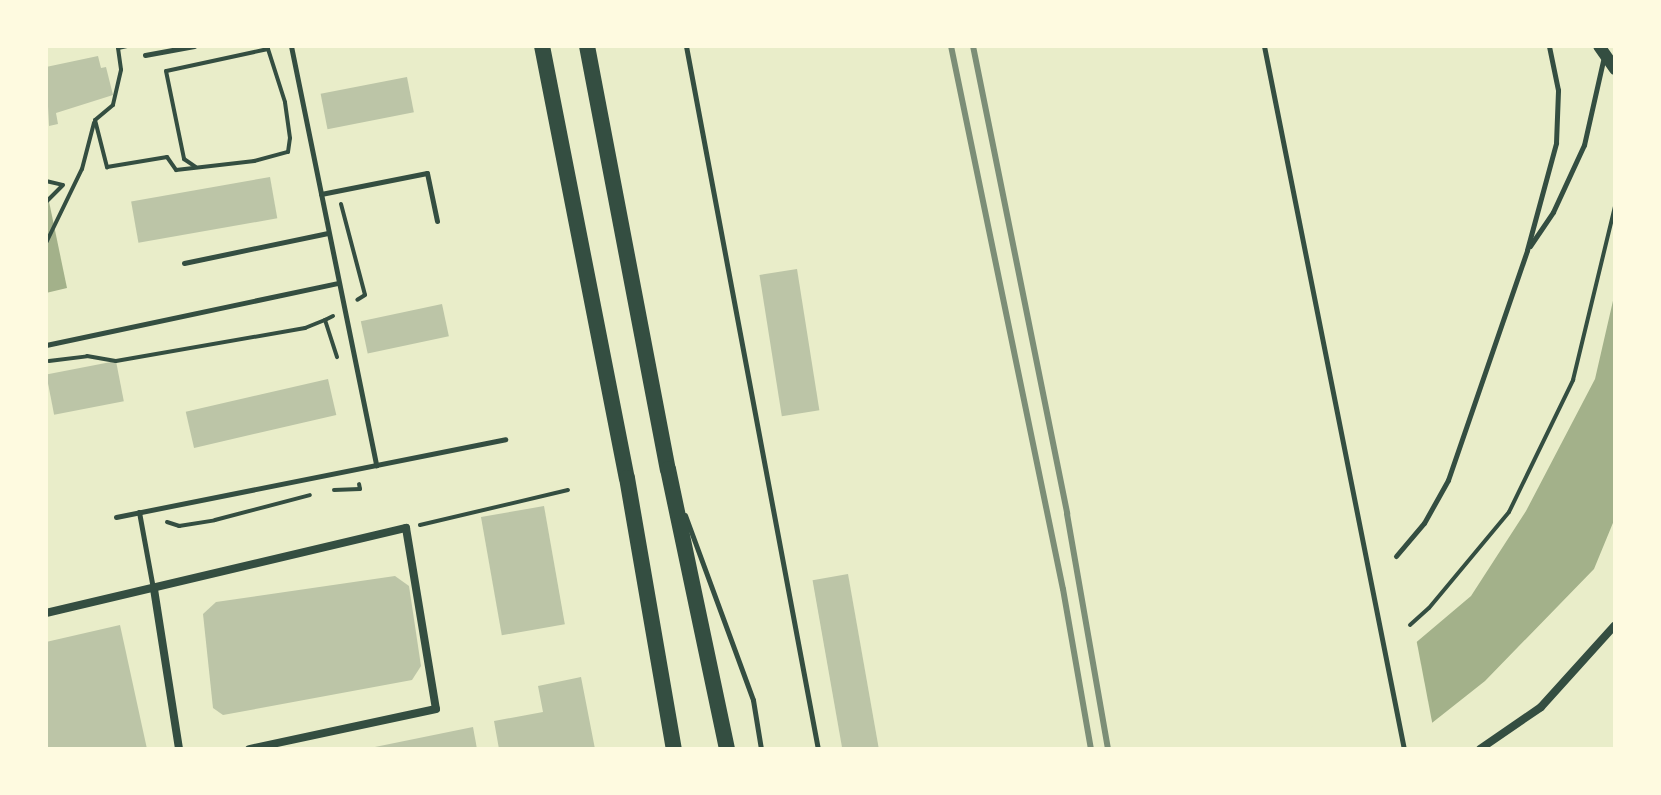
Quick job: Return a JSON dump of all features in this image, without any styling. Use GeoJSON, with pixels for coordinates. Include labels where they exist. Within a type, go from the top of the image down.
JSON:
{"type":"FeatureCollection","features":[{"type":"Feature","properties":{"kind":"main road"},"geometry":{"type":"LineString","coordinates":[[542,46],[627,478],[674,749]]}},
{"type":"Feature","properties":{"kind":"main road"},"geometry":{"type":"LineString","coordinates":[[587,46],[668,469],[727,749]]}},
{"type":"Feature","properties":{"kind":"street"},"geometry":{"type":"LineString","coordinates":[[1599,46],[1615,69]]}},
{"type":"Feature","properties":{"kind":"street"},"geometry":{"type":"LineString","coordinates":[[46,613],[406,528],[436,709],[249,749]]}},
{"type":"Feature","properties":{"kind":"street"},"geometry":{"type":"LineString","coordinates":[[154,589],[179,749]]}},
{"type":"Feature","properties":{"kind":"street"},"geometry":{"type":"LineString","coordinates":[[1480,749],[1541,707],[1580,668],[1615,625]]}},
{"type":"Feature","properties":{"kind":"lane"},"geometry":{"type":"LineString","coordinates":[[145,55],[194,46]]}},
{"type":"Feature","properties":{"kind":"lane"},"geometry":{"type":"LineString","coordinates":[[291,46],[376,465]]}},
{"type":"Feature","properties":{"kind":"lane"},"geometry":{"type":"LineString","coordinates":[[686,46],[818,749]]}},
{"type":"Feature","properties":{"kind":"lane"},"geometry":{"type":"LineString","coordinates":[[1264,46],[1404,749]]}},
{"type":"Feature","properties":{"kind":"lane"},"geometry":{"type":"LineString","coordinates":[[1396,556],[1430,515],[1448,480],[1527,250],[1556,143],[1558,90],[1549,46]]}},
{"type":"Feature","properties":{"kind":"lane"},"geometry":{"type":"LineString","coordinates":[[1527,250],[1553,212],[1584,145],[1599,88],[1605,46]]}},
{"type":"Feature","properties":{"kind":"lane"},"geometry":{"type":"LineString","coordinates":[[321,194],[427,173],[437,221]]}},
{"type":"Feature","properties":{"kind":"lane"},"geometry":{"type":"LineString","coordinates":[[184,263],[328,233]]}},
{"type":"Feature","properties":{"kind":"lane"},"geometry":{"type":"LineString","coordinates":[[46,345],[338,283]]}},
{"type":"Feature","properties":{"kind":"lane"},"geometry":{"type":"LineString","coordinates":[[116,517],[505,439]]}},
{"type":"Feature","properties":{"kind":"lane"},"geometry":{"type":"LineString","coordinates":[[668,469],[753,700],[761,749]]}},
{"type":"Feature","properties":{"kind":"lane"},"geometry":{"type":"LineString","coordinates":[[139,512],[154,589]]}},
{"type":"Feature","properties":{"kind":"path"},"geometry":{"type":"LineString","coordinates":[[46,243],[82,169],[95,120],[113,105],[121,70],[118,48],[127,46]]}},
{"type":"Feature","properties":{"kind":"path"},"geometry":{"type":"LineString","coordinates":[[95,120],[107,167],[167,157],[176,170],[254,161],[288,152],[290,138],[285,102],[268,49],[166,71],[184,159],[196,167]]}},
{"type":"Feature","properties":{"kind":"path"},"geometry":{"type":"LineString","coordinates":[[46,181],[63,185],[46,202]]}},
{"type":"Feature","properties":{"kind":"path"},"geometry":{"type":"LineString","coordinates":[[337,190],[365,295],[352,303]]}},
{"type":"Feature","properties":{"kind":"path"},"geometry":{"type":"LineString","coordinates":[[1410,625],[1429,608],[1509,512],[1573,380],[1615,206]]}},
{"type":"Feature","properties":{"kind":"path"},"geometry":{"type":"LineString","coordinates":[[46,361],[87,356],[116,361],[162,354],[305,328],[339,312]]}},
{"type":"Feature","properties":{"kind":"path"},"geometry":{"type":"LineString","coordinates":[[325,320],[338,360]]}},
{"type":"Feature","properties":{"kind":"path"},"geometry":{"type":"LineString","coordinates":[[323,492],[360,489],[358,475]]}},
{"type":"Feature","properties":{"kind":"path"},"geometry":{"type":"LineString","coordinates":[[406,528],[568,490]]}},
{"type":"Feature","properties":{"kind":"path"},"geometry":{"type":"LineString","coordinates":[[139,512],[179,526],[313,494]]}},
{"type":"Feature","properties":{"kind":"shaded area"},"geometry":{"type":"Polygon","coordinates":[[[46,187],[67,288],[46,293],[46,187]]]}},
{"type":"Feature","properties":{"kind":"shaded area"},"geometry":{"type":"Polygon","coordinates":[[[1615,292],[1615,518],[1594,569],[1485,681],[1399,749],[1290,749],[1471,596],[1526,511],[1595,379],[1615,292]]]}},
{"type":"Feature","properties":{"kind":"pier"},"geometry":{"type":"Polygon","coordinates":[[[1416,638],[1433,727],[1406,749],[1286,749],[1416,638]]]}},
{"type":"Feature","properties":{"kind":"building"},"geometry":{"type":"Polygon","coordinates":[[[98,56],[101,68],[106,67],[113,95],[56,113],[58,124],[49,126],[46,67],[98,56]]]}},
{"type":"Feature","properties":{"kind":"building"},"geometry":{"type":"Polygon","coordinates":[[[407,77],[414,112],[327,129],[321,94],[407,77]]]}},
{"type":"Feature","properties":{"kind":"building"},"geometry":{"type":"Polygon","coordinates":[[[270,177],[277,218],[138,243],[131,201],[270,177]]]}},
{"type":"Feature","properties":{"kind":"building"},"geometry":{"type":"Polygon","coordinates":[[[797,269],[819,410],[782,416],[759,275],[797,269]]]}},
{"type":"Feature","properties":{"kind":"building"},"geometry":{"type":"Polygon","coordinates":[[[442,304],[449,336],[368,354],[361,321],[442,304]]]}},
{"type":"Feature","properties":{"kind":"building"},"geometry":{"type":"Polygon","coordinates":[[[116,361],[124,401],[54,415],[46,375],[116,361]]]}},
{"type":"Feature","properties":{"kind":"building"},"geometry":{"type":"Polygon","coordinates":[[[328,379],[336,415],[194,448],[186,412],[328,379]]]}},
{"type":"Feature","properties":{"kind":"building"},"geometry":{"type":"Polygon","coordinates":[[[544,506],[565,624],[502,635],[481,517],[544,506]]]}},
{"type":"Feature","properties":{"kind":"building"},"geometry":{"type":"Polygon","coordinates":[[[848,574],[879,749],[842,749],[813,580],[848,574]]]}},
{"type":"Feature","properties":{"kind":"building"},"geometry":{"type":"Polygon","coordinates":[[[395,576],[409,586],[421,666],[412,680],[223,715],[213,708],[203,614],[216,602],[395,576]]]}},
{"type":"Feature","properties":{"kind":"building"},"geometry":{"type":"Polygon","coordinates":[[[120,625],[147,749],[46,749],[46,642],[120,625]]]}},
{"type":"Feature","properties":{"kind":"building"},"geometry":{"type":"Polygon","coordinates":[[[581,677],[595,749],[499,749],[494,721],[543,712],[538,686],[581,677]]]}},
{"type":"Feature","properties":{"kind":"building"},"geometry":{"type":"Polygon","coordinates":[[[473,727],[477,749],[370,749],[370,748],[473,727]]]}},
{"type":"Feature","properties":{"kind":"railway"},"geometry":{"type":"LineString","coordinates":[[951,46],[1063,589],[1091,749]]}},
{"type":"Feature","properties":{"kind":"railway"},"geometry":{"type":"LineString","coordinates":[[973,46],[1067,514],[1108,749]]}}]}
